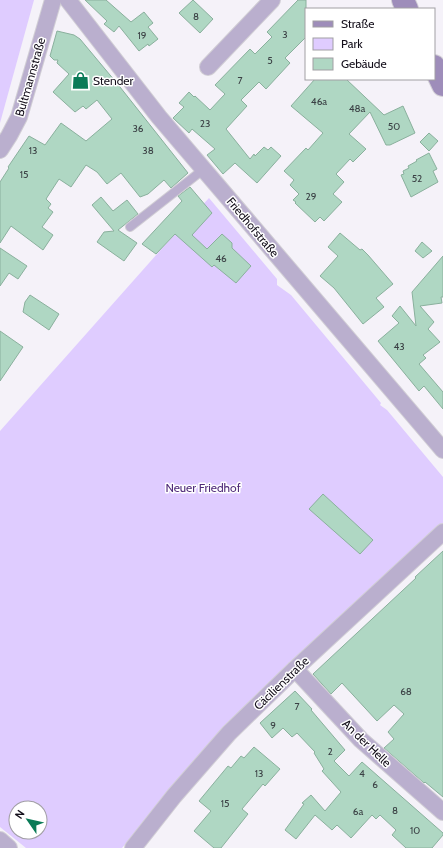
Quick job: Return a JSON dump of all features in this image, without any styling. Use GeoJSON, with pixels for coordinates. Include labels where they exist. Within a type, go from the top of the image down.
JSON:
{"type":"FeatureCollection","features":[{"type":"Feature","properties":{"kind":"main road"},"geometry":{"type":"LineString","coordinates":[[435,68],[443,85]]}},
{"type":"Feature","properties":{"kind":"street","name":"Bultmannstraße"},"geometry":{"type":"LineString","coordinates":[[0,150],[19,117],[53,0]]}},
{"type":"Feature","properties":{"kind":"street","name":"Friedhofstraße"},"geometry":{"type":"LineString","coordinates":[[68,0],[159,117],[443,450]]}},
{"type":"Feature","properties":{"kind":"street"},"geometry":{"type":"LineString","coordinates":[[208,67],[272,0]]}},
{"type":"Feature","properties":{"kind":"street","name":"Cäcilienstraße"},"geometry":{"type":"LineString","coordinates":[[133,848],[174,796],[229,733],[295,669],[443,532]]}},
{"type":"Feature","properties":{"kind":"street","name":"An der Helle"},"geometry":{"type":"LineString","coordinates":[[295,669],[361,740],[443,812]]}},
{"type":"Feature","properties":{"kind":"street"},"geometry":{"type":"LineString","coordinates":[[0,840],[9,848]]}},
{"type":"Feature","properties":{"kind":"lane"},"geometry":{"type":"LineString","coordinates":[[130,227],[204,169]]}},
{"type":"Feature","properties":{"kind":"green space"},"geometry":{"type":"Polygon","coordinates":[[[0,0],[34,0],[0,123],[0,0]]]}},
{"type":"Feature","properties":{"kind":"green space","name":"Neuer Friedhof"},"geometry":{"type":"Polygon","coordinates":[[[209,198],[277,279],[277,285],[291,295],[381,403],[380,405],[387,410],[443,477],[443,524],[290,663],[222,728],[122,848],[26,848],[16,840],[48,840],[48,800],[8,800],[8,833],[0,827],[0,431],[165,245],[209,198]]]}},
{"type":"Feature","properties":{"kind":"building"},"geometry":{"type":"Polygon","coordinates":[[[85,0],[106,0],[131,22],[144,12],[153,23],[148,27],[158,39],[139,51],[119,26],[114,32],[104,24],[107,21],[85,0]]]}},
{"type":"Feature","properties":{"kind":"building"},"geometry":{"type":"Polygon","coordinates":[[[193,0],[213,19],[200,33],[179,13],[193,0]]]}},
{"type":"Feature","properties":{"kind":"building"},"geometry":{"type":"Polygon","coordinates":[[[298,0],[306,0],[305,38],[285,58],[290,63],[266,89],[259,82],[241,100],[247,106],[226,129],[250,159],[264,147],[268,150],[271,147],[281,156],[257,183],[235,163],[223,174],[207,155],[215,149],[192,129],[189,133],[173,118],[184,107],[179,103],[189,92],[210,110],[225,94],[215,85],[250,49],[255,54],[272,37],[267,32],[298,0]]]}},
{"type":"Feature","properties":{"kind":"building"},"geometry":{"type":"Polygon","coordinates":[[[57,31],[74,35],[80,39],[188,173],[171,188],[164,180],[148,194],[140,197],[121,173],[107,184],[97,172],[86,165],[71,187],[59,179],[46,199],[51,204],[48,208],[53,212],[42,227],[53,235],[43,250],[11,226],[0,243],[0,182],[9,168],[8,167],[29,136],[45,145],[61,123],[86,141],[112,119],[97,100],[86,109],[83,106],[75,112],[53,92],[69,74],[57,63],[58,60],[54,60],[50,56],[57,31]]]}},
{"type":"Feature","properties":{"kind":"building"},"geometry":{"type":"Polygon","coordinates":[[[314,80],[347,80],[384,115],[403,106],[415,133],[390,145],[386,145],[370,112],[349,134],[366,149],[353,162],[350,159],[336,174],[344,182],[333,194],[342,202],[324,221],[320,217],[315,222],[293,200],[299,194],[290,185],[294,180],[284,171],[306,148],[308,150],[323,133],[291,106],[314,80]]]}},
{"type":"Feature","properties":{"kind":"building"},"geometry":{"type":"Polygon","coordinates":[[[429,133],[438,141],[429,151],[420,142],[429,133]]]}},
{"type":"Feature","properties":{"kind":"building"},"geometry":{"type":"Polygon","coordinates":[[[429,153],[437,169],[433,171],[438,182],[411,197],[401,175],[404,174],[403,171],[409,168],[408,166],[429,153]]]}},
{"type":"Feature","properties":{"kind":"building"},"geometry":{"type":"Polygon","coordinates":[[[190,187],[212,213],[192,235],[207,249],[222,234],[232,243],[232,248],[251,266],[236,283],[214,265],[212,267],[175,234],[156,254],[142,244],[182,201],[178,196],[190,187]]]}},
{"type":"Feature","properties":{"kind":"building"},"geometry":{"type":"Polygon","coordinates":[[[101,197],[113,211],[127,200],[138,214],[118,230],[137,243],[124,261],[97,242],[104,232],[114,231],[92,205],[101,197]]]}},
{"type":"Feature","properties":{"kind":"building"},"geometry":{"type":"Polygon","coordinates":[[[340,233],[360,250],[362,249],[393,284],[376,298],[384,307],[363,324],[334,288],[320,276],[338,256],[328,247],[340,233]]]}},
{"type":"Feature","properties":{"kind":"building"},"geometry":{"type":"Polygon","coordinates":[[[422,242],[432,251],[423,258],[415,251],[422,242]]]}},
{"type":"Feature","properties":{"kind":"building"},"geometry":{"type":"Polygon","coordinates":[[[0,248],[27,266],[18,279],[9,273],[0,286],[0,248]]]}},
{"type":"Feature","properties":{"kind":"building"},"geometry":{"type":"Polygon","coordinates":[[[443,256],[442,303],[420,306],[434,322],[428,329],[440,342],[423,355],[426,358],[419,364],[443,392],[443,409],[424,386],[419,391],[378,341],[399,323],[392,316],[400,306],[416,326],[412,292],[443,256]]]}},
{"type":"Feature","properties":{"kind":"building"},"geometry":{"type":"Polygon","coordinates":[[[30,295],[59,314],[49,330],[23,312],[25,302],[30,295]]]}},
{"type":"Feature","properties":{"kind":"building"},"geometry":{"type":"Polygon","coordinates":[[[0,331],[23,347],[0,381],[0,331]]]}},
{"type":"Feature","properties":{"kind":"building"},"geometry":{"type":"Polygon","coordinates":[[[323,494],[373,540],[360,554],[309,509],[323,494]]]}},
{"type":"Feature","properties":{"kind":"building"},"geometry":{"type":"Polygon","coordinates":[[[443,551],[443,797],[425,782],[424,783],[384,748],[394,739],[388,732],[404,714],[394,705],[377,721],[342,683],[331,694],[313,674],[443,551]]]}},
{"type":"Feature","properties":{"kind":"building"},"geometry":{"type":"Polygon","coordinates":[[[295,691],[312,709],[311,710],[345,750],[334,761],[349,776],[362,762],[443,833],[432,848],[406,848],[392,835],[396,830],[380,815],[376,819],[372,815],[351,838],[337,825],[332,830],[315,815],[296,839],[285,830],[304,804],[302,803],[311,795],[325,811],[341,792],[322,771],[324,769],[314,753],[315,752],[297,733],[292,737],[283,728],[272,738],[260,723],[295,691]]]}},
{"type":"Feature","properties":{"kind":"building"},"geometry":{"type":"Polygon","coordinates":[[[254,747],[280,769],[265,786],[263,784],[242,809],[248,814],[221,848],[214,848],[194,831],[211,811],[199,801],[228,766],[231,768],[241,756],[244,758],[254,747]]]}},
{"type":"Feature","properties":{"kind":"place","name":"Stender"},"geometry":{"type":"Point","coordinates":[80,80]}}]}
